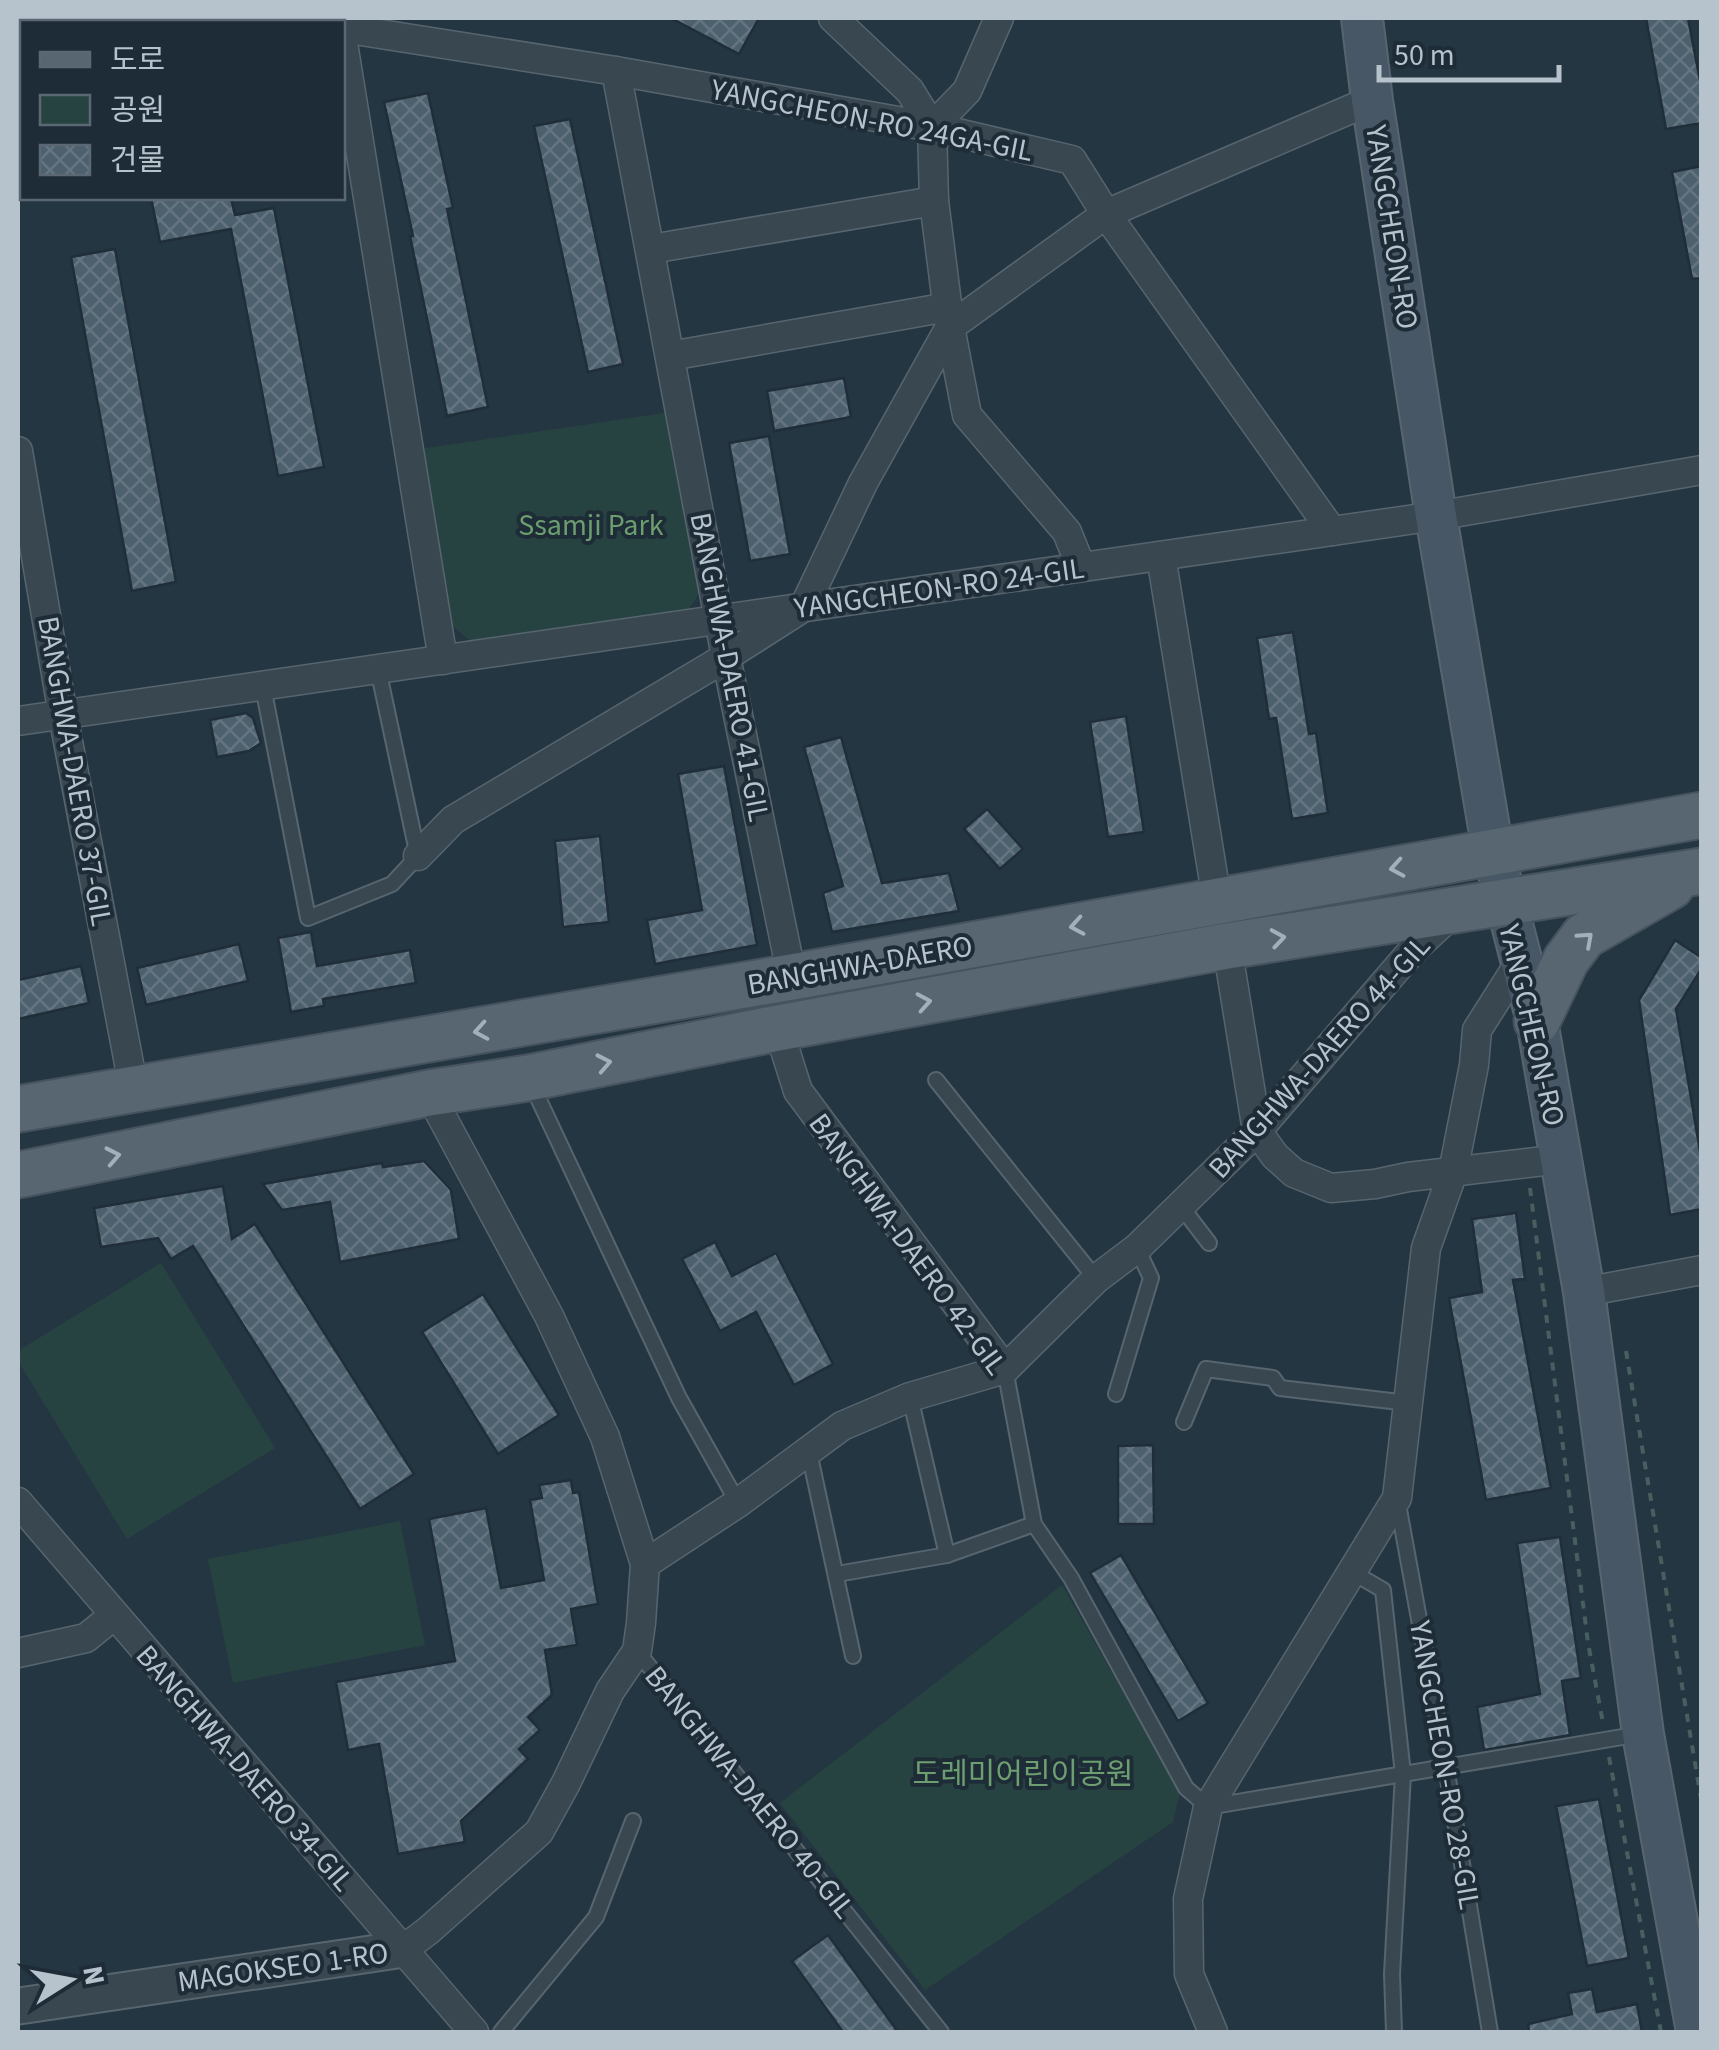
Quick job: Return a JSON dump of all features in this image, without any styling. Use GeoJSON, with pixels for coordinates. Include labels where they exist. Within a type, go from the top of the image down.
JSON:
{"type":"FeatureCollection","features":[{"type":"Feature","properties":{"kind":"main road","name":"YANGCHEON-RO"},"geometry":{"type":"LineString","coordinates":[[1362,18],[1436,516],[1493,852],[1537,1022],[1544,1161],[1584,1292],[1624,1737],[1697,2032]]}},
{"type":"Feature","properties":{"kind":"main road","name":"BANGHWA-DAERO"},"geometry":{"type":"LineString","coordinates":[[18,1109],[792,977],[1702,815]]}},
{"type":"Feature","properties":{"kind":"main road","name":"BANGHWA-DAERO"},"geometry":{"type":"LineString","coordinates":[[18,1175],[429,1094],[1227,946],[1697,872]]}},
{"type":"Feature","properties":{"kind":"main road"},"geometry":{"type":"LineString","coordinates":[[1537,1022],[1566,960],[1584,936],[1697,872]]}},
{"type":"Feature","properties":{"kind":"street"},"geometry":{"type":"LineString","coordinates":[[833,18],[910,91],[932,127],[934,201],[967,415],[1067,532],[1081,568]]}},
{"type":"Feature","properties":{"kind":"street"},"geometry":{"type":"LineString","coordinates":[[932,127],[967,92],[999,18]]}},
{"type":"Feature","properties":{"kind":"street","name":"YANGCHEON-RO 24GA-GIL"},"geometry":{"type":"LineString","coordinates":[[345,24],[932,127],[1072,160],[1106,214],[1332,531]]}},
{"type":"Feature","properties":{"kind":"street"},"geometry":{"type":"LineString","coordinates":[[345,56],[443,660]]}},
{"type":"Feature","properties":{"kind":"street","name":"BANGHWA-DAERO 41-GIL"},"geometry":{"type":"LineString","coordinates":[[616,71],[726,657],[792,977]]}},
{"type":"Feature","properties":{"kind":"street"},"geometry":{"type":"LineString","coordinates":[[670,356],[949,317],[1106,214],[1372,100]]}},
{"type":"Feature","properties":{"kind":"street"},"geometry":{"type":"LineString","coordinates":[[651,250],[934,201]]}},
{"type":"Feature","properties":{"kind":"street"},"geometry":{"type":"LineString","coordinates":[[418,856],[454,820],[804,607],[949,317]]}},
{"type":"Feature","properties":{"kind":"street","name":"BANGHWA-DAERO 37-GIL"},"geometry":{"type":"LineString","coordinates":[[18,450],[134,1090]]}},
{"type":"Feature","properties":{"kind":"street","name":"YANGCHEON-RO 24-GIL"},"geometry":{"type":"LineString","coordinates":[[18,722],[1436,516],[1702,470]]}},
{"type":"Feature","properties":{"kind":"street"},"geometry":{"type":"LineString","coordinates":[[1160,556],[1217,900]]}},
{"type":"Feature","properties":{"kind":"street","name":"BANGHWA-DAERO 44-GIL"},"geometry":{"type":"LineString","coordinates":[[645,1564],[738,1503],[842,1426],[910,1397],[1005,1368],[1096,1279],[1137,1248],[1257,1131],[1412,952],[1458,909]]}},
{"type":"Feature","properties":{"kind":"street"},"geometry":{"type":"LineString","coordinates":[[1227,946],[1257,1131],[1275,1156],[1294,1173],[1331,1188],[1544,1161]]}},
{"type":"Feature","properties":{"kind":"street"},"geometry":{"type":"LineString","coordinates":[[1213,2032],[1189,1974],[1188,1899],[1208,1806],[1397,1498],[1426,1248],[1454,1172],[1477,1030],[1522,959]]}},
{"type":"Feature","properties":{"kind":"street","name":"BANGHWA-DAERO 42-GIL"},"geometry":{"type":"LineString","coordinates":[[778,1028],[798,1091],[1005,1368]]}},
{"type":"Feature","properties":{"kind":"street","name":"BANGHWA-DAERO 40-GIL"},"geometry":{"type":"LineString","coordinates":[[429,1094],[549,1316],[605,1437],[645,1564],[637,1651]]}},
{"type":"Feature","properties":{"kind":"street"},"geometry":{"type":"LineString","coordinates":[[1584,1292],[1702,1270]]}},
{"type":"Feature","properties":{"kind":"street","name":"BANGHWA-DAERO 34-GIL"},"geometry":{"type":"LineString","coordinates":[[18,1502],[474,2032]]}},
{"type":"Feature","properties":{"kind":"street"},"geometry":{"type":"LineString","coordinates":[[18,1652],[86,1638],[113,1616]]}},
{"type":"Feature","properties":{"kind":"street","name":"MAGOKSEO 1-RO"},"geometry":{"type":"LineString","coordinates":[[19,2006],[404,1949],[538,1832],[610,1691],[637,1651]]}},
{"type":"Feature","properties":{"kind":"lane"},"geometry":{"type":"LineString","coordinates":[[263,687],[308,918],[392,884],[418,856],[378,669]]}},
{"type":"Feature","properties":{"kind":"lane"},"geometry":{"type":"LineString","coordinates":[[528,1078],[679,1398],[738,1503]]}},
{"type":"Feature","properties":{"kind":"lane"},"geometry":{"type":"LineString","coordinates":[[936,1080],[1096,1279]]}},
{"type":"Feature","properties":{"kind":"lane"},"geometry":{"type":"LineString","coordinates":[[1180,1205],[1209,1243]]}},
{"type":"Feature","properties":{"kind":"lane"},"geometry":{"type":"LineString","coordinates":[[1116,1394],[1151,1278],[1137,1248]]}},
{"type":"Feature","properties":{"kind":"lane","name":"BANGHWA-DAERO 42-GIL"},"geometry":{"type":"LineString","coordinates":[[1005,1368],[1034,1524],[1071,1578],[1186,1788],[1208,1806]]}},
{"type":"Feature","properties":{"kind":"lane"},"geometry":{"type":"LineString","coordinates":[[1184,1422],[1206,1369],[1273,1378],[1280,1388],[1408,1403]]}},
{"type":"Feature","properties":{"kind":"lane"},"geometry":{"type":"LineString","coordinates":[[910,1397],[946,1555]]}},
{"type":"Feature","properties":{"kind":"lane"},"geometry":{"type":"LineString","coordinates":[[809,1452],[853,1656]]}},
{"type":"Feature","properties":{"kind":"lane","name":"YANGCHEON-RO 28-GIL"},"geometry":{"type":"LineString","coordinates":[[1397,1498],[1490,2032]]}},
{"type":"Feature","properties":{"kind":"lane"},"geometry":{"type":"LineString","coordinates":[[838,1574],[946,1555],[1034,1524]]}},
{"type":"Feature","properties":{"kind":"lane","name":"YANGCHEON-RO 28-GIL"},"geometry":{"type":"LineString","coordinates":[[1352,1572],[1383,1590],[1403,1774],[1392,1974],[1394,2032]]}},
{"type":"Feature","properties":{"kind":"lane","name":"BANGHWA-DAERO 40-GIL"},"geometry":{"type":"LineString","coordinates":[[637,1651],[941,2032]]}},
{"type":"Feature","properties":{"kind":"lane"},"geometry":{"type":"LineString","coordinates":[[1208,1806],[1624,1737]]}},
{"type":"Feature","properties":{"kind":"lane"},"geometry":{"type":"LineString","coordinates":[[501,2032],[596,1917],[633,1822]]}},
{"type":"Feature","properties":{"kind":"path"},"geometry":{"type":"LineString","coordinates":[[1544,1161],[1588,1642],[1624,1737],[1662,2032]]}},
{"type":"Feature","properties":{"kind":"path"},"geometry":{"type":"LineString","coordinates":[[1625,1344],[1702,1805]]}},
{"type":"Feature","properties":{"kind":"green space","name":"Ssamji Park"},"geometry":{"type":"Polygon","coordinates":[[[671,412],[704,584],[687,613],[472,642],[444,619],[420,449],[671,412]]]}},
{"type":"Feature","properties":{"kind":"green space"},"geometry":{"type":"Polygon","coordinates":[[[161,1263],[275,1448],[127,1539],[18,1361],[18,1351],[161,1263]]]}},
{"type":"Feature","properties":{"kind":"green space"},"geometry":{"type":"Polygon","coordinates":[[[400,1521],[425,1645],[233,1683],[208,1559],[400,1521]]]}},
{"type":"Feature","properties":{"kind":"green space","name":"도레미어린이공원"},"geometry":{"type":"Polygon","coordinates":[[[1062,1585],[1180,1792],[1173,1822],[925,1990],[780,1803],[1062,1585]]]}},
{"type":"Feature","properties":{"kind":"building"},"geometry":{"type":"Polygon","coordinates":[[[671,18],[759,18],[739,54],[671,18]]]}},
{"type":"Feature","properties":{"kind":"building"},"geometry":{"type":"Polygon","coordinates":[[[1646,18],[1688,18],[1702,91],[1702,123],[1666,129],[1646,18]]]}},
{"type":"Feature","properties":{"kind":"building"},"geometry":{"type":"Polygon","coordinates":[[[428,93],[453,208],[447,209],[488,407],[447,416],[384,102],[428,93]]]}},
{"type":"Feature","properties":{"kind":"building"},"geometry":{"type":"Polygon","coordinates":[[[570,119],[623,364],[588,372],[534,126],[570,119]]]}},
{"type":"Feature","properties":{"kind":"building"},"geometry":{"type":"Polygon","coordinates":[[[1702,166],[1702,278],[1692,279],[1672,172],[1702,166]]]}},
{"type":"Feature","properties":{"kind":"building"},"geometry":{"type":"Polygon","coordinates":[[[151,200],[231,200],[235,215],[274,208],[324,467],[278,476],[231,229],[160,242],[151,200]]]}},
{"type":"Feature","properties":{"kind":"building"},"geometry":{"type":"Polygon","coordinates":[[[115,249],[176,582],[132,591],[71,257],[115,249]]]}},
{"type":"Feature","properties":{"kind":"building"},"geometry":{"type":"Polygon","coordinates":[[[844,378],[851,417],[774,431],[767,391],[844,378]]]}},
{"type":"Feature","properties":{"kind":"building"},"geometry":{"type":"Polygon","coordinates":[[[769,436],[790,554],[750,561],[729,443],[769,436]]]}},
{"type":"Feature","properties":{"kind":"building"},"geometry":{"type":"Polygon","coordinates":[[[1293,632],[1309,734],[1316,733],[1328,813],[1292,819],[1276,718],[1269,719],[1257,638],[1293,632]]]}},
{"type":"Feature","properties":{"kind":"building"},"geometry":{"type":"Polygon","coordinates":[[[246,713],[253,718],[261,743],[249,751],[217,757],[210,720],[246,713]]]}},
{"type":"Feature","properties":{"kind":"building"},"geometry":{"type":"Polygon","coordinates":[[[1126,716],[1144,832],[1108,837],[1090,722],[1126,716]]]}},
{"type":"Feature","properties":{"kind":"building"},"geometry":{"type":"Polygon","coordinates":[[[841,737],[882,883],[949,873],[959,911],[832,932],[823,893],[843,886],[804,747],[841,737]]]}},
{"type":"Feature","properties":{"kind":"building"},"geometry":{"type":"Polygon","coordinates":[[[724,766],[757,945],[655,964],[647,920],[702,910],[678,774],[724,766]]]}},
{"type":"Feature","properties":{"kind":"building"},"geometry":{"type":"Polygon","coordinates":[[[987,809],[1023,849],[1000,869],[964,829],[987,809]]]}},
{"type":"Feature","properties":{"kind":"building"},"geometry":{"type":"Polygon","coordinates":[[[600,836],[609,922],[563,927],[555,841],[600,836]]]}},
{"type":"Feature","properties":{"kind":"building"},"geometry":{"type":"Polygon","coordinates":[[[311,932],[317,966],[410,950],[416,983],[323,999],[324,1006],[291,1012],[278,938],[311,932]]]}},
{"type":"Feature","properties":{"kind":"building"},"geometry":{"type":"Polygon","coordinates":[[[1675,940],[1702,958],[1702,968],[1676,1009],[1702,1163],[1702,1209],[1670,1215],[1639,1000],[1675,940]]]}},
{"type":"Feature","properties":{"kind":"building"},"geometry":{"type":"Polygon","coordinates":[[[239,944],[248,981],[146,1005],[137,968],[239,944]]]}},
{"type":"Feature","properties":{"kind":"building"},"geometry":{"type":"Polygon","coordinates":[[[81,966],[89,1003],[18,1019],[18,980],[81,966]]]}},
{"type":"Feature","properties":{"kind":"building"},"geometry":{"type":"Polygon","coordinates":[[[424,1161],[451,1190],[459,1239],[340,1262],[330,1202],[282,1210],[263,1184],[382,1163],[383,1167],[424,1161]]]}},
{"type":"Feature","properties":{"kind":"building"},"geometry":{"type":"Polygon","coordinates":[[[223,1186],[232,1239],[255,1224],[414,1474],[360,1509],[193,1246],[171,1259],[158,1238],[101,1247],[94,1208],[223,1186]]]}},
{"type":"Feature","properties":{"kind":"building"},"geometry":{"type":"Polygon","coordinates":[[[1516,1213],[1525,1279],[1513,1280],[1551,1488],[1486,1500],[1449,1298],[1482,1292],[1472,1219],[1516,1213]]]}},
{"type":"Feature","properties":{"kind":"building"},"geometry":{"type":"Polygon","coordinates":[[[715,1242],[732,1276],[776,1253],[833,1364],[794,1385],[756,1312],[720,1331],[682,1259],[715,1242]]]}},
{"type":"Feature","properties":{"kind":"building"},"geometry":{"type":"Polygon","coordinates":[[[483,1294],[559,1415],[498,1454],[422,1332],[483,1294]]]}},
{"type":"Feature","properties":{"kind":"building"},"geometry":{"type":"Polygon","coordinates":[[[1153,1445],[1154,1524],[1118,1524],[1118,1446],[1153,1445]]]}},
{"type":"Feature","properties":{"kind":"building"},"geometry":{"type":"Polygon","coordinates":[[[571,1480],[573,1493],[579,1492],[598,1604],[571,1609],[577,1645],[545,1650],[552,1695],[528,1717],[540,1730],[519,1749],[528,1759],[461,1821],[465,1842],[398,1854],[379,1744],[348,1750],[336,1682],[455,1661],[429,1519],[486,1508],[501,1588],[544,1580],[530,1500],[542,1498],[539,1485],[571,1480]]]}},
{"type":"Feature","properties":{"kind":"building"},"geometry":{"type":"Polygon","coordinates":[[[1560,1537],[1581,1678],[1562,1681],[1570,1735],[1484,1750],[1477,1707],[1540,1694],[1517,1543],[1560,1537]]]}},
{"type":"Feature","properties":{"kind":"building"},"geometry":{"type":"Polygon","coordinates":[[[1121,1555],[1208,1703],[1178,1721],[1090,1573],[1121,1555]]]}},
{"type":"Feature","properties":{"kind":"building"},"geometry":{"type":"Polygon","coordinates":[[[1599,1799],[1629,1958],[1587,1966],[1556,1806],[1599,1799]]]}},
{"type":"Feature","properties":{"kind":"building"},"geometry":{"type":"Polygon","coordinates":[[[828,1935],[898,2032],[843,2032],[792,1961],[828,1935]]]}},
{"type":"Feature","properties":{"kind":"building"},"geometry":{"type":"Polygon","coordinates":[[[1592,1989],[1597,2012],[1637,2004],[1642,2032],[1529,2032],[1528,2024],[1572,2014],[1568,1993],[1592,1989]]]}}]}
